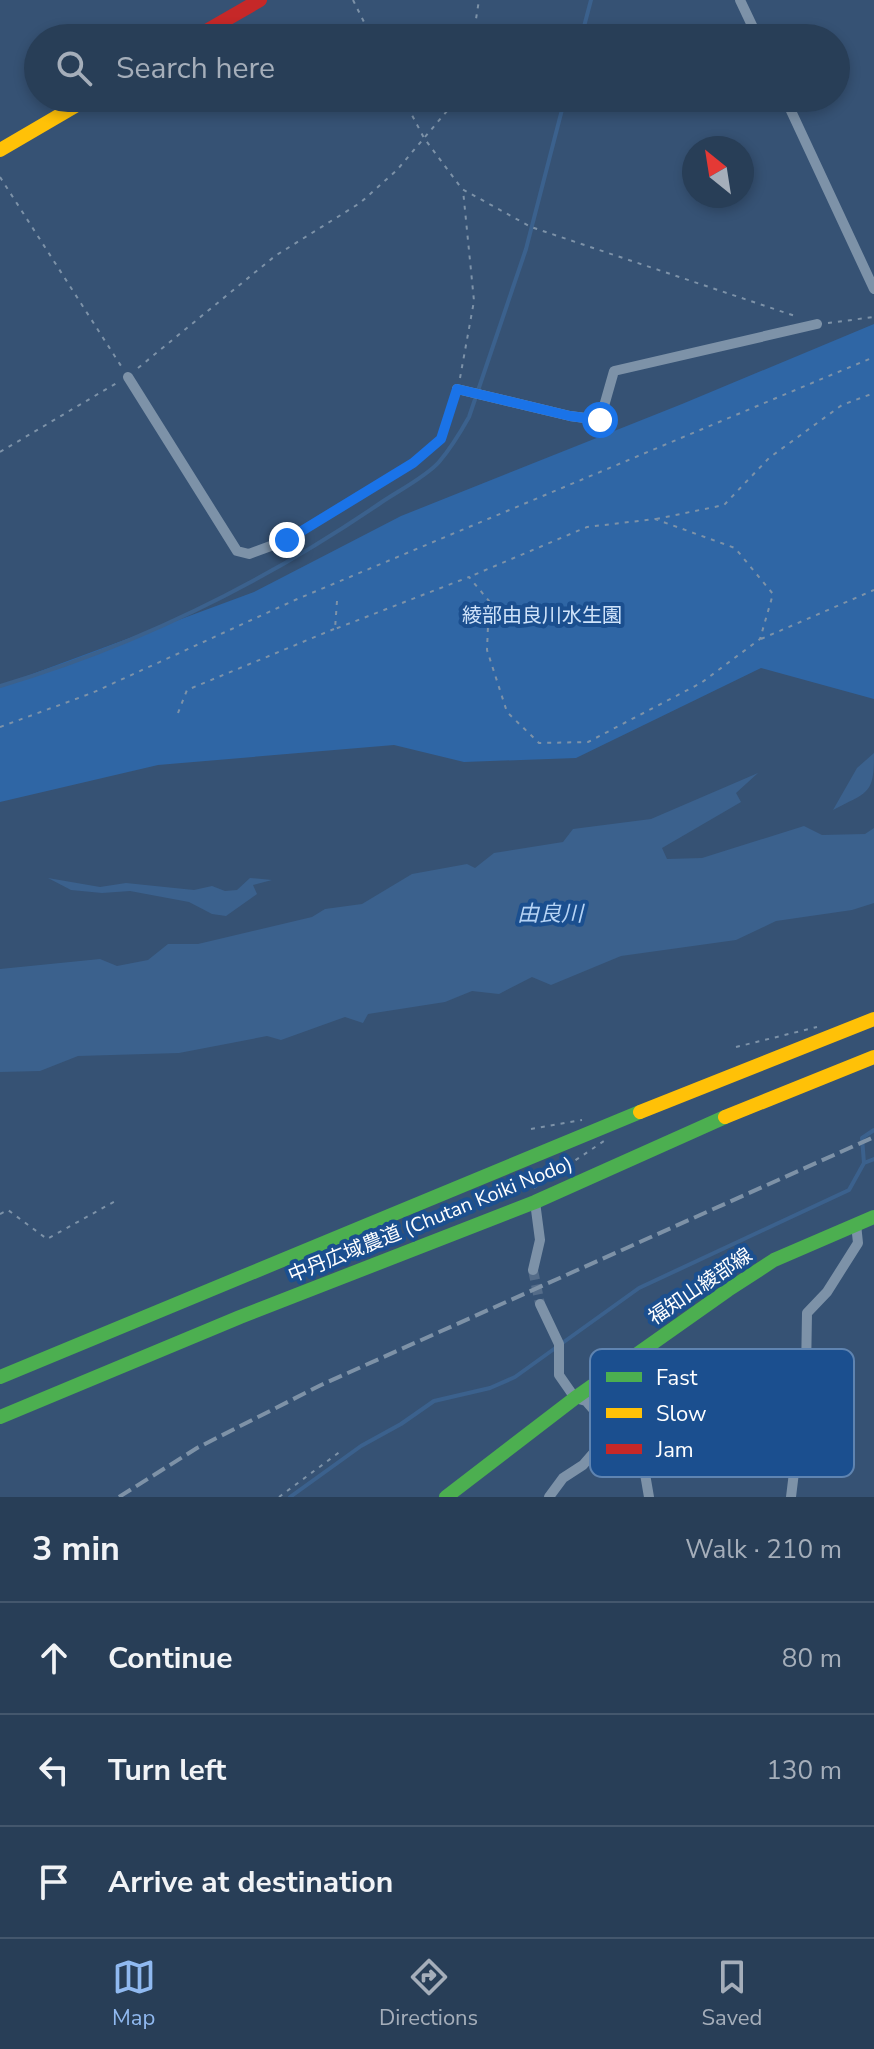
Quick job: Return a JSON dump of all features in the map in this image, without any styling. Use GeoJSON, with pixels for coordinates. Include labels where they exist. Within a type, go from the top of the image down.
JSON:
{"type":"FeatureCollection","features":[{"type":"Feature","properties":{"kind":"street"},"geometry":{"type":"LineString","coordinates":[[218,24],[260,0]]}},
{"type":"Feature","properties":{"kind":"street"},"geometry":{"type":"LineString","coordinates":[[740,0],[751,24]]}},
{"type":"Feature","properties":{"kind":"street"},"geometry":{"type":"LineString","coordinates":[[0,150],[65,112]]}},
{"type":"Feature","properties":{"kind":"street"},"geometry":{"type":"LineString","coordinates":[[792,112],[874,289]]}},
{"type":"Feature","properties":{"kind":"street"},"geometry":{"type":"LineString","coordinates":[[457,389],[570,416],[600,420],[614,371],[817,324]]}},
{"type":"Feature","properties":{"kind":"street"},"geometry":{"type":"LineString","coordinates":[[128,377],[237,551],[249,554],[287,540]]}},
{"type":"Feature","properties":{"kind":"street"},"geometry":{"type":"LineString","coordinates":[[0,1377],[560,1143],[874,1019]]}},
{"type":"Feature","properties":{"kind":"street","name":"中丹広域農道 (Chutan Koiki Nodo)"},"geometry":{"type":"LineString","coordinates":[[0,1417],[240,1317],[535,1202],[738,1111],[874,1057]]}},
{"type":"Feature","properties":{"kind":"street"},"geometry":{"type":"LineString","coordinates":[[533,1270],[540,1240],[535,1202]]}},
{"type":"Feature","properties":{"kind":"street","name":"福知山綾部線"},"geometry":{"type":"LineString","coordinates":[[644,1349],[774,1260],[874,1217]]}},
{"type":"Feature","properties":{"kind":"street"},"geometry":{"type":"LineString","coordinates":[[806,1349],[807,1313],[827,1292],[858,1243],[856,1224]]}},
{"type":"Feature","properties":{"kind":"street"},"geometry":{"type":"LineString","coordinates":[[540,1304],[559,1344],[559,1375],[575,1398],[590,1406]]}},
{"type":"Feature","properties":{"kind":"street","name":"福知山綾部線"},"geometry":{"type":"LineString","coordinates":[[446,1497],[590,1387]]}},
{"type":"Feature","properties":{"kind":"street"},"geometry":{"type":"LineString","coordinates":[[549,1497],[563,1478],[590,1457]]}},
{"type":"Feature","properties":{"kind":"street"},"geometry":{"type":"LineString","coordinates":[[646,1477],[649,1497]]}},
{"type":"Feature","properties":{"kind":"street"},"geometry":{"type":"LineString","coordinates":[[791,1497],[793,1477]]}},
{"type":"Feature","properties":{"kind":"path"},"geometry":{"type":"LineString","coordinates":[[353,0],[365,24]]}},
{"type":"Feature","properties":{"kind":"path"},"geometry":{"type":"LineString","coordinates":[[475,24],[479,0]]}},
{"type":"Feature","properties":{"kind":"path"},"geometry":{"type":"LineString","coordinates":[[410,112],[424,138],[462,189],[531,227],[817,324],[874,317]]}},
{"type":"Feature","properties":{"kind":"path"},"geometry":{"type":"LineString","coordinates":[[0,452],[128,377],[275,256],[360,203],[397,170],[446,112]]}},
{"type":"Feature","properties":{"kind":"path"},"geometry":{"type":"LineString","coordinates":[[0,177],[128,377]]}},
{"type":"Feature","properties":{"kind":"path"},"geometry":{"type":"LineString","coordinates":[[287,540],[413,463],[441,439],[457,389],[474,301],[462,189]]}},
{"type":"Feature","properties":{"kind":"path"},"geometry":{"type":"LineString","coordinates":[[0,727],[92,693],[295,600],[874,357]]}},
{"type":"Feature","properties":{"kind":"path"},"geometry":{"type":"LineString","coordinates":[[178,713],[187,690],[587,527],[655,519],[724,505],[769,458],[842,405],[874,393]]}},
{"type":"Feature","properties":{"kind":"path"},"geometry":{"type":"LineString","coordinates":[[655,519],[735,548],[773,594],[760,639]]}},
{"type":"Feature","properties":{"kind":"path"},"geometry":{"type":"LineString","coordinates":[[469,577],[489,601],[487,650],[507,712],[539,743],[588,742],[701,683],[760,639],[874,590]]}},
{"type":"Feature","properties":{"kind":"path"},"geometry":{"type":"LineString","coordinates":[[335,629],[337,601]]}},
{"type":"Feature","properties":{"kind":"path"},"geometry":{"type":"LineString","coordinates":[[0,1214],[8,1210],[47,1239],[119,1199]]}},
{"type":"Feature","properties":{"kind":"path"},"geometry":{"type":"LineString","coordinates":[[279,1497],[341,1451]]}},
{"type":"Feature","properties":{"kind":"green space","name":"綾部由良川水生園"},"geometry":{"type":"Polygon","coordinates":[[[874,324],[874,699],[761,668],[576,758],[464,762],[394,745],[158,765],[0,802],[0,686],[254,592],[401,516],[874,324]]]}},
{"type":"Feature","properties":{"kind":"water"},"geometry":{"type":"Polygon","coordinates":[[[874,753],[873,777],[867,790],[833,810],[857,768],[874,753]]]}},
{"type":"Feature","properties":{"kind":"water","name":"由良川"},"geometry":{"type":"Polygon","coordinates":[[[758,773],[736,793],[741,802],[662,848],[667,859],[702,858],[804,826],[822,835],[865,834],[874,828],[874,903],[852,910],[776,921],[736,940],[621,956],[551,985],[532,977],[499,994],[472,991],[445,1002],[368,1014],[363,1023],[345,1017],[281,1040],[267,1036],[179,1053],[78,1056],[40,1071],[0,1072],[0,969],[100,959],[117,966],[148,960],[168,944],[198,944],[312,917],[325,909],[362,904],[412,874],[467,864],[475,868],[494,853],[563,842],[573,829],[651,819],[758,773]]]}},
{"type":"Feature","properties":{"kind":"water"},"geometry":{"type":"Polygon","coordinates":[[[48,878],[100,887],[126,883],[194,890],[212,886],[225,891],[237,890],[250,878],[272,880],[253,885],[257,894],[226,916],[212,914],[189,902],[130,891],[102,893],[71,890],[48,878]]]}},
{"type":"Feature","properties":{"kind":"waterway"},"geometry":{"type":"LineString","coordinates":[[585,24],[591,0]]}},
{"type":"Feature","properties":{"kind":"waterway"},"geometry":{"type":"LineString","coordinates":[[0,686],[100,652],[197,610],[335,533],[419,479],[439,462],[469,417],[526,249],[561,112]]}},
{"type":"Feature","properties":{"kind":"waterway"},"geometry":{"type":"LineString","coordinates":[[290,1497],[361,1446],[434,1401],[490,1388],[515,1377],[639,1288],[849,1190],[864,1163],[862,1138],[874,1130]]}},
{"type":"Feature","properties":{"kind":"waterway"},"geometry":{"type":"LineString","coordinates":[[864,1163],[874,1159]]}},
{"type":"Feature","properties":{"kind":"tunnel"},"geometry":{"type":"LineString","coordinates":[[533,1270],[540,1304]]}},
{"type":"Feature","properties":{"kind":"railway"},"geometry":{"type":"LineString","coordinates":[[119,1497],[197,1448],[321,1385],[874,1137]]}},
{"type":"Feature","properties":{"kind":"traffic: fast"},"geometry":{"type":"LineString","coordinates":[[0,1377],[640,1112]]}},
{"type":"Feature","properties":{"kind":"traffic: fast"},"geometry":{"type":"LineString","coordinates":[[0,1417],[240,1317],[535,1202],[725,1117]]}},
{"type":"Feature","properties":{"kind":"traffic: fast"},"geometry":{"type":"LineString","coordinates":[[644,1349],[774,1260],[874,1217]]}},
{"type":"Feature","properties":{"kind":"traffic: fast"},"geometry":{"type":"LineString","coordinates":[[446,1497],[590,1387]]}},
{"type":"Feature","properties":{"kind":"traffic: slow"},"geometry":{"type":"LineString","coordinates":[[0,150],[65,112]]}},
{"type":"Feature","properties":{"kind":"traffic: slow"},"geometry":{"type":"LineString","coordinates":[[640,1112],[874,1019]]}},
{"type":"Feature","properties":{"kind":"traffic: slow"},"geometry":{"type":"LineString","coordinates":[[725,1117],[874,1057]]}},
{"type":"Feature","properties":{"kind":"traffic: jam"},"geometry":{"type":"LineString","coordinates":[[218,24],[260,0]]}},
{"type":"Feature","properties":{"kind":"route"},"geometry":{"type":"LineString","coordinates":[[287,540],[413,463],[441,439],[457,389],[570,416],[600,420]]}}]}
